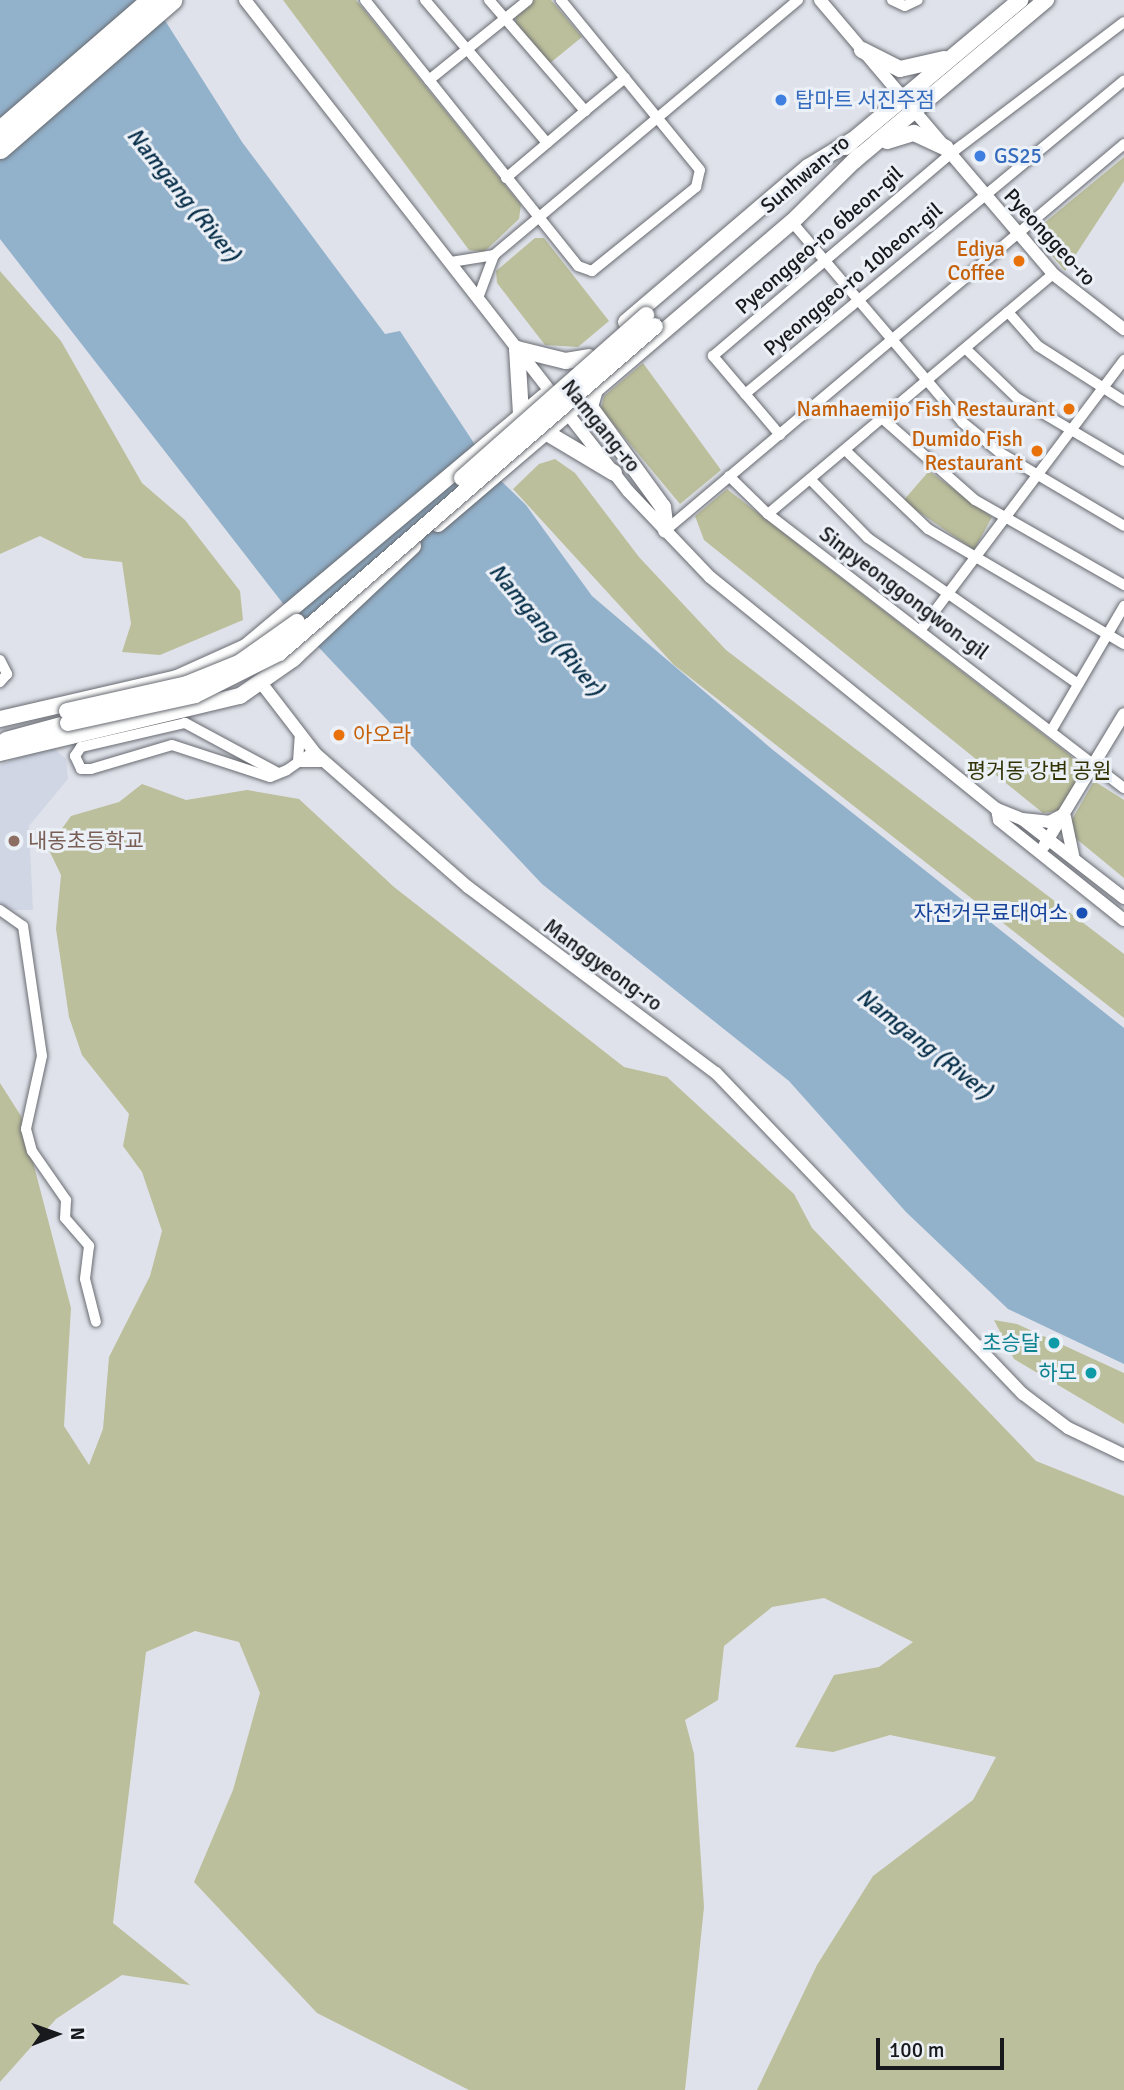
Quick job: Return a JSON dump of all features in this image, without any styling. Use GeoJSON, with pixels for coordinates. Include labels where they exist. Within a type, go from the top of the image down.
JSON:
{"type":"FeatureCollection","features":[{"type":"Feature","properties":{"kind":"highway"},"geometry":{"type":"LineString","coordinates":[[0,130],[150,0]]}},
{"type":"Feature","properties":{"kind":"highway"},"geometry":{"type":"LineString","coordinates":[[0,149],[172,0]]}},
{"type":"Feature","properties":{"kind":"main road","name":"Sunhwan-ro"},"geometry":{"type":"LineString","coordinates":[[651,321],[853,140],[1020,0]]}},
{"type":"Feature","properties":{"kind":"main road","name":"Sunhwan-ro"},"geometry":{"type":"LineString","coordinates":[[651,321],[915,111],[1046,0]]}},
{"type":"Feature","properties":{"kind":"main road"},"geometry":{"type":"LineString","coordinates":[[862,50],[900,69],[950,58]]}},
{"type":"Feature","properties":{"kind":"main road"},"geometry":{"type":"LineString","coordinates":[[0,753],[211,704],[262,684],[792,222],[864,152],[905,133],[948,151]]}},
{"type":"Feature","properties":{"kind":"main road"},"geometry":{"type":"LineString","coordinates":[[0,719],[177,678],[246,647],[275,626],[521,414],[549,393],[808,167],[853,140]]}},
{"type":"Feature","properties":{"kind":"main road"},"geometry":{"type":"LineString","coordinates":[[0,742],[67,717],[187,684],[239,663],[284,634],[651,321]]}},
{"type":"Feature","properties":{"kind":"main road"},"geometry":{"type":"LineString","coordinates":[[521,414],[517,349],[566,361],[589,357]]}},
{"type":"Feature","properties":{"kind":"main road"},"geometry":{"type":"LineString","coordinates":[[594,393],[590,407],[663,507],[666,530]]}},
{"type":"Feature","properties":{"kind":"main road"},"geometry":{"type":"LineString","coordinates":[[547,433],[566,440],[586,462],[614,473]]}},
{"type":"Feature","properties":{"kind":"main road"},"geometry":{"type":"LineString","coordinates":[[246,647],[262,684]]}},
{"type":"Feature","properties":{"kind":"main road"},"geometry":{"type":"LineString","coordinates":[[0,726],[67,717]]}},
{"type":"Feature","properties":{"kind":"street","name":"Namgang-ro"},"geometry":{"type":"LineString","coordinates":[[245,0],[451,262],[549,393],[614,473],[666,530],[746,610],[997,809],[1022,819],[1124,898]]}},
{"type":"Feature","properties":{"kind":"street"},"geometry":{"type":"LineString","coordinates":[[365,0],[578,266],[592,271],[686,195],[699,182],[700,170],[561,0]]}},
{"type":"Feature","properties":{"kind":"street"},"geometry":{"type":"LineString","coordinates":[[425,0],[547,143]]}},
{"type":"Feature","properties":{"kind":"street"},"geometry":{"type":"LineString","coordinates":[[489,0],[585,111]]}},
{"type":"Feature","properties":{"kind":"street"},"geometry":{"type":"LineString","coordinates":[[429,80],[528,0]]}},
{"type":"Feature","properties":{"kind":"street"},"geometry":{"type":"LineString","coordinates":[[451,262],[494,255],[798,0]]}},
{"type":"Feature","properties":{"kind":"street","name":"Pyeonggeo-ro"},"geometry":{"type":"LineString","coordinates":[[820,0],[1053,274],[1124,329]]}},
{"type":"Feature","properties":{"kind":"street"},"geometry":{"type":"LineString","coordinates":[[892,0],[905,6],[918,0]]}},
{"type":"Feature","properties":{"kind":"street","name":"Pyeonggeo-ro 6beon-gil"},"geometry":{"type":"LineString","coordinates":[[745,394],[713,356],[824,262],[948,151],[1124,22]]}},
{"type":"Feature","properties":{"kind":"street"},"geometry":{"type":"LineString","coordinates":[[506,178],[625,78]]}},
{"type":"Feature","properties":{"kind":"street","name":"Pyeonggeo-ro 10beon-gil"},"geometry":{"type":"LineString","coordinates":[[745,394],[1124,80]]}},
{"type":"Feature","properties":{"kind":"street"},"geometry":{"type":"LineString","coordinates":[[666,530],[1124,144]]}},
{"type":"Feature","properties":{"kind":"street"},"geometry":{"type":"LineString","coordinates":[[792,222],[925,384],[971,429],[1039,476],[1124,526]]}},
{"type":"Feature","properties":{"kind":"street"},"geometry":{"type":"LineString","coordinates":[[478,298],[494,255]]}},
{"type":"Feature","properties":{"kind":"street"},"geometry":{"type":"LineString","coordinates":[[768,514],[1053,274]]}},
{"type":"Feature","properties":{"kind":"street"},"geometry":{"type":"LineString","coordinates":[[1009,312],[1038,346],[1124,401]]}},
{"type":"Feature","properties":{"kind":"street"},"geometry":{"type":"LineString","coordinates":[[966,349],[1017,398],[1124,461]]}},
{"type":"Feature","properties":{"kind":"street"},"geometry":{"type":"LineString","coordinates":[[922,628],[1124,360]]}},
{"type":"Feature","properties":{"kind":"street"},"geometry":{"type":"LineString","coordinates":[[745,394],[779,435]]}},
{"type":"Feature","properties":{"kind":"street"},"geometry":{"type":"LineString","coordinates":[[883,419],[944,478],[1006,518],[1124,585]]}},
{"type":"Feature","properties":{"kind":"street"},"geometry":{"type":"LineString","coordinates":[[845,450],[908,512],[975,559],[1124,644]]}},
{"type":"Feature","properties":{"kind":"street","name":"Sinpyeonggongwon-gil"},"geometry":{"type":"LineString","coordinates":[[729,476],[768,514],[922,628],[1124,788]]}},
{"type":"Feature","properties":{"kind":"street"},"geometry":{"type":"LineString","coordinates":[[810,479],[868,538],[1078,684]]}},
{"type":"Feature","properties":{"kind":"street"},"geometry":{"type":"LineString","coordinates":[[1051,731],[1124,606]]}},
{"type":"Feature","properties":{"kind":"street"},"geometry":{"type":"LineString","coordinates":[[0,660],[7,674],[0,682]]}},
{"type":"Feature","properties":{"kind":"street","name":"Manggyeong-ro"},"geometry":{"type":"LineString","coordinates":[[262,684],[325,762],[524,934],[716,1073],[1023,1394],[1068,1428],[1124,1455]]}},
{"type":"Feature","properties":{"kind":"street"},"geometry":{"type":"LineString","coordinates":[[1039,853],[1124,714]]}},
{"type":"Feature","properties":{"kind":"street"},"geometry":{"type":"LineString","coordinates":[[278,774],[185,723],[81,747],[75,756],[81,769],[91,769],[172,745],[263,775],[278,774],[314,751]]}},
{"type":"Feature","properties":{"kind":"street"},"geometry":{"type":"LineString","coordinates":[[298,762],[300,733]]}},
{"type":"Feature","properties":{"kind":"street"},"geometry":{"type":"LineString","coordinates":[[298,762],[325,762]]}},
{"type":"Feature","properties":{"kind":"street","name":"Namgang-ro"},"geometry":{"type":"LineString","coordinates":[[997,809],[999,820],[1124,920]]}},
{"type":"Feature","properties":{"kind":"street"},"geometry":{"type":"LineString","coordinates":[[1022,819],[1049,822],[1065,813]]}},
{"type":"Feature","properties":{"kind":"street"},"geometry":{"type":"LineString","coordinates":[[1065,813],[1063,831],[1074,859]]}},
{"type":"Feature","properties":{"kind":"street"},"geometry":{"type":"LineString","coordinates":[[0,910],[23,926],[41,1056],[26,1129],[32,1151],[65,1200],[65,1218],[89,1246],[85,1279],[96,1322]]}},
{"type":"Feature","properties":{"kind":"shaded area","name":"내동초등학교"},"geometry":{"type":"Polygon","coordinates":[[[51,746],[66,759],[68,779],[29,826],[33,910],[14,910],[0,906],[0,765],[51,746]]]}},
{"type":"Feature","properties":{"kind":"green space"},"geometry":{"type":"Polygon","coordinates":[[[283,0],[356,0],[521,205],[519,219],[484,252],[469,250],[283,0]]]}},
{"type":"Feature","properties":{"kind":"green space"},"geometry":{"type":"Polygon","coordinates":[[[533,0],[551,0],[582,37],[549,64],[516,24],[516,15],[533,0]]]}},
{"type":"Feature","properties":{"kind":"green space"},"geometry":{"type":"Polygon","coordinates":[[[1124,157],[1124,181],[1065,271],[1037,238],[1038,228],[1124,157]]]}},
{"type":"Feature","properties":{"kind":"green space"},"geometry":{"type":"Polygon","coordinates":[[[535,238],[544,238],[609,321],[578,347],[545,345],[497,283],[496,271],[535,238]]]}},
{"type":"Feature","properties":{"kind":"green space"},"geometry":{"type":"Polygon","coordinates":[[[0,271],[61,341],[142,483],[185,520],[240,591],[243,620],[160,655],[122,652],[131,624],[122,562],[84,558],[40,536],[0,554],[0,271]]]}},
{"type":"Feature","properties":{"kind":"green space"},"geometry":{"type":"Polygon","coordinates":[[[643,363],[721,470],[680,504],[601,409],[604,396],[643,363]]]}},
{"type":"Feature","properties":{"kind":"green space"},"geometry":{"type":"Polygon","coordinates":[[[555,459],[575,473],[639,557],[726,650],[1124,954],[1124,1018],[674,665],[513,489],[539,464],[555,459]]]}},
{"type":"Feature","properties":{"kind":"green space"},"geometry":{"type":"Polygon","coordinates":[[[929,471],[992,517],[974,550],[903,501],[929,471]]]}},
{"type":"Feature","properties":{"kind":"green space","name":"평거동 강변 공원"},"geometry":{"type":"Polygon","coordinates":[[[727,489],[1080,763],[1083,772],[1058,811],[1043,813],[704,540],[695,516],[727,489]]]}},
{"type":"Feature","properties":{"kind":"green space","name":"평거동 강변 공원"},"geometry":{"type":"Polygon","coordinates":[[[1094,781],[1124,800],[1124,878],[1073,836],[1070,823],[1094,781]]]}},
{"type":"Feature","properties":{"kind":"green space"},"geometry":{"type":"Polygon","coordinates":[[[142,784],[186,800],[247,790],[299,799],[394,887],[624,1067],[667,1077],[794,1194],[812,1228],[1036,1461],[1124,1496],[1124,2090],[757,2090],[817,1965],[873,1876],[973,1800],[996,1757],[890,1735],[833,1752],[795,1747],[834,1675],[879,1667],[913,1642],[824,1598],[772,1607],[724,1646],[718,1700],[685,1720],[694,1754],[704,1907],[685,2090],[469,2090],[317,2013],[194,1882],[233,1790],[260,1693],[239,1642],[195,1631],[146,1652],[113,1923],[190,1985],[122,1975],[56,2019],[0,2082],[0,1083],[21,1116],[71,1308],[64,1426],[89,1465],[103,1429],[109,1357],[150,1276],[162,1231],[142,1172],[123,1146],[129,1114],[82,1055],[69,1017],[56,929],[61,875],[48,848],[71,816],[119,802],[142,784]]]}},
{"type":"Feature","properties":{"kind":"green space"},"geometry":{"type":"Polygon","coordinates":[[[994,1320],[1017,1324],[1124,1373],[1124,1424],[1014,1359],[994,1320]]]}},
{"type":"Feature","properties":{"kind":"water","name":"Namgang (River)"},"geometry":{"type":"Polygon","coordinates":[[[0,0],[143,0],[166,22],[242,142],[385,334],[400,331],[495,475],[526,505],[592,596],[773,750],[1124,1028],[1124,1364],[1008,1309],[906,1212],[789,1081],[542,884],[309,637],[0,239],[0,0]]]}},
{"type":"Feature","properties":{"kind":"place","name":"탑마트 서진주점"},"geometry":{"type":"Point","coordinates":[781,100]}},
{"type":"Feature","properties":{"kind":"place","name":"GS25"},"geometry":{"type":"Point","coordinates":[980,156]}},
{"type":"Feature","properties":{"kind":"place","name":"Ediya Coffee"},"geometry":{"type":"Point","coordinates":[1019,261]}},
{"type":"Feature","properties":{"kind":"place","name":"Namhaemijo Fish Restaurant"},"geometry":{"type":"Point","coordinates":[1069,409]}},
{"type":"Feature","properties":{"kind":"place","name":"Dumido Fish Restaurant"},"geometry":{"type":"Point","coordinates":[1037,451]}},
{"type":"Feature","properties":{"kind":"place","name":"아오라"},"geometry":{"type":"Point","coordinates":[339,735]}},
{"type":"Feature","properties":{"kind":"place","name":"내동초등학교"},"geometry":{"type":"Point","coordinates":[14,841]}},
{"type":"Feature","properties":{"kind":"place","name":"자전거무료대여소"},"geometry":{"type":"Point","coordinates":[1082,913]}},
{"type":"Feature","properties":{"kind":"place","name":"초승달"},"geometry":{"type":"Point","coordinates":[1054,1343]}},
{"type":"Feature","properties":{"kind":"place","name":"하모"},"geometry":{"type":"Point","coordinates":[1091,1373]}}]}
